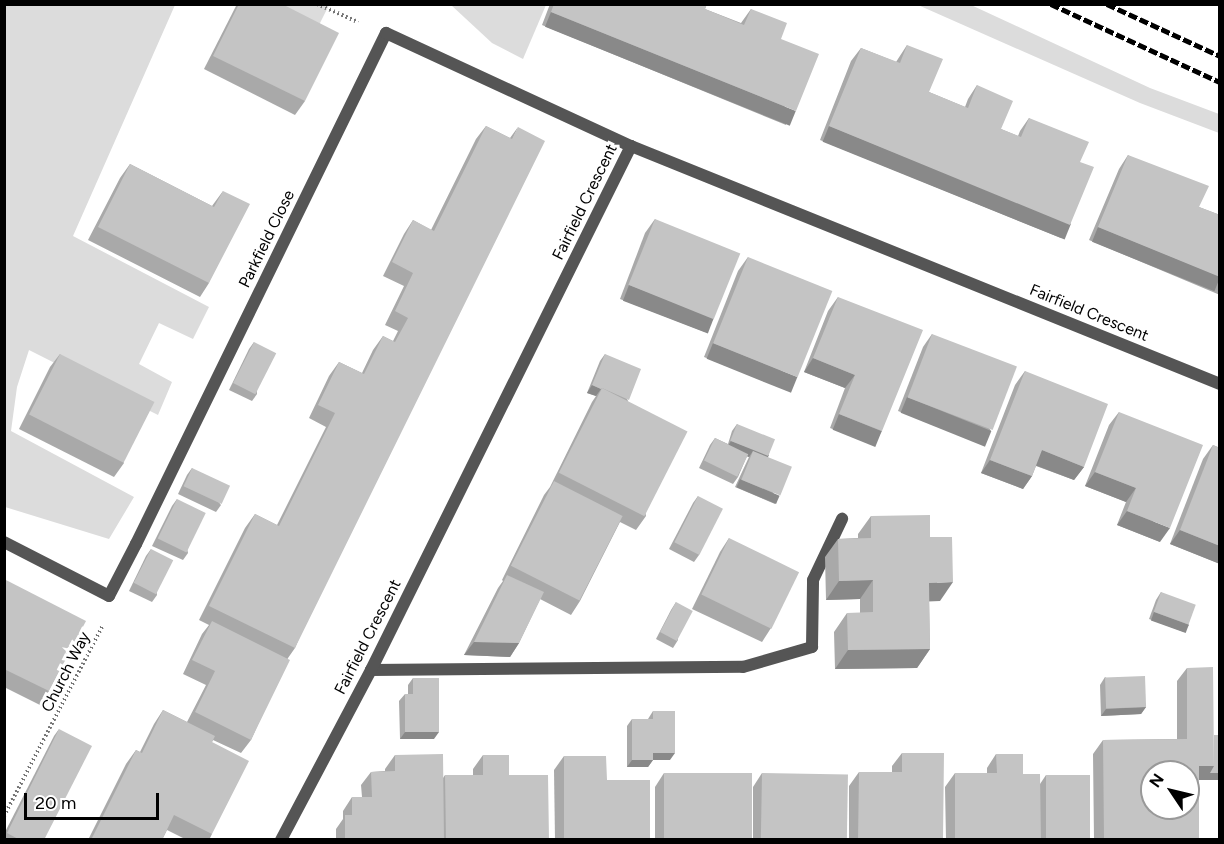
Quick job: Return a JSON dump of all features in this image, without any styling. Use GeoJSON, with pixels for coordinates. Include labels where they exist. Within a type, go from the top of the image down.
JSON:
{"type":"FeatureCollection","features":[{"type":"Feature","properties":{"kind":"street"},"geometry":{"type":"LineString","coordinates":[[386,33],[631,146]]}},
{"type":"Feature","properties":{"kind":"street","name":"Parkfield Close"},"geometry":{"type":"LineString","coordinates":[[4,542],[109,596],[386,33]]}},
{"type":"Feature","properties":{"kind":"street","name":"Fairfield Crescent"},"geometry":{"type":"LineString","coordinates":[[281,840],[371,670],[631,146],[1220,384]]}},
{"type":"Feature","properties":{"kind":"street"},"geometry":{"type":"LineString","coordinates":[[371,670],[743,667],[812,647],[813,580],[842,519]]}},
{"type":"Feature","properties":{"kind":"path"},"geometry":{"type":"LineString","coordinates":[[317,4],[386,33]]}},
{"type":"Feature","properties":{"kind":"path","name":"Church Way"},"geometry":{"type":"LineString","coordinates":[[4,816],[106,620]]}},
{"type":"Feature","properties":{"kind":"shaded area"},"geometry":{"type":"Polygon","coordinates":[[[4,5],[175,5],[73,236],[209,307],[193,339],[159,323],[139,364],[172,382],[158,415],[29,350],[17,387],[11,431],[134,497],[109,539],[5,507],[4,5]]]}},
{"type":"Feature","properties":{"kind":"shaded area"},"geometry":{"type":"Polygon","coordinates":[[[273,5],[329,5],[318,27],[273,5]]]}},
{"type":"Feature","properties":{"kind":"shaded area"},"geometry":{"type":"Polygon","coordinates":[[[451,5],[546,5],[523,59],[492,43],[451,5]]]}},
{"type":"Feature","properties":{"kind":"shaded area"},"geometry":{"type":"Polygon","coordinates":[[[918,5],[971,5],[1150,88],[1219,114],[1219,133],[1140,103],[918,5]]]}},
{"type":"Feature","properties":{"kind":"building"},"geometry":{"type":"Polygon","coordinates":[[[239,4],[282,4],[339,33],[305,101],[213,56],[239,4]]]}},
{"type":"Feature","properties":{"kind":"building"},"geometry":{"type":"Polygon","coordinates":[[[554,4],[707,4],[705,9],[744,25],[751,9],[787,23],[781,39],[819,54],[796,111],[551,12],[554,4]]]}},
{"type":"Feature","properties":{"kind":"building"},"geometry":{"type":"Polygon","coordinates":[[[907,45],[943,59],[929,92],[968,108],[977,85],[1013,101],[1001,129],[1021,137],[1029,118],[1089,142],[1080,162],[1094,167],[1070,225],[829,126],[861,48],[900,63],[907,45]]]}},
{"type":"Feature","properties":{"kind":"building"},"geometry":{"type":"Polygon","coordinates":[[[486,126],[512,139],[518,127],[545,141],[295,648],[209,606],[255,514],[279,526],[335,413],[318,405],[339,362],[364,374],[383,336],[395,342],[408,318],[395,311],[413,273],[392,262],[413,220],[434,231],[486,126]]]}},
{"type":"Feature","properties":{"kind":"building"},"geometry":{"type":"Polygon","coordinates":[[[1128,155],[1209,186],[1199,207],[1220,215],[1220,277],[1098,227],[1128,155]]]}},
{"type":"Feature","properties":{"kind":"building"},"geometry":{"type":"Polygon","coordinates":[[[130,164],[214,207],[223,191],[250,204],[209,283],[98,227],[130,164]]]}},
{"type":"Feature","properties":{"kind":"building"},"geometry":{"type":"Polygon","coordinates":[[[655,219],[740,253],[714,319],[628,285],[655,219]]]}},
{"type":"Feature","properties":{"kind":"building"},"geometry":{"type":"Polygon","coordinates":[[[748,257],[832,291],[798,377],[713,343],[748,257]]]}},
{"type":"Feature","properties":{"kind":"building"},"geometry":{"type":"Polygon","coordinates":[[[838,297],[923,330],[882,431],[839,414],[855,375],[813,358],[838,297]]]}},
{"type":"Feature","properties":{"kind":"building"},"geometry":{"type":"Polygon","coordinates":[[[932,334],[1017,367],[993,430],[908,397],[932,334]]]}},
{"type":"Feature","properties":{"kind":"building"},"geometry":{"type":"Polygon","coordinates":[[[254,342],[276,353],[255,394],[233,383],[254,342]]]}},
{"type":"Feature","properties":{"kind":"building"},"geometry":{"type":"Polygon","coordinates":[[[60,354],[154,402],[124,463],[29,415],[60,354]]]}},
{"type":"Feature","properties":{"kind":"building"},"geometry":{"type":"Polygon","coordinates":[[[605,354],[641,369],[629,400],[592,385],[605,354]]]}},
{"type":"Feature","properties":{"kind":"building"},"geometry":{"type":"Polygon","coordinates":[[[1025,371],[1108,404],[1084,467],[1042,450],[1032,476],[990,460],[1025,371]]]}},
{"type":"Feature","properties":{"kind":"building"},"geometry":{"type":"Polygon","coordinates":[[[602,388],[688,432],[644,516],[559,473],[602,388]]]}},
{"type":"Feature","properties":{"kind":"building"},"geometry":{"type":"Polygon","coordinates":[[[1119,412],[1203,445],[1170,528],[1127,511],[1136,488],[1095,472],[1119,412]]]}},
{"type":"Feature","properties":{"kind":"building"},"geometry":{"type":"Polygon","coordinates":[[[737,424],[775,439],[768,456],[730,441],[737,424]]]}},
{"type":"Feature","properties":{"kind":"building"},"geometry":{"type":"Polygon","coordinates":[[[715,438],[748,454],[737,477],[704,460],[715,438]]]}},
{"type":"Feature","properties":{"kind":"building"},"geometry":{"type":"Polygon","coordinates":[[[1213,445],[1220,448],[1220,546],[1180,530],[1213,445]]]}},
{"type":"Feature","properties":{"kind":"building"},"geometry":{"type":"Polygon","coordinates":[[[753,451],[792,467],[780,495],[741,480],[753,451]]]}},
{"type":"Feature","properties":{"kind":"building"},"geometry":{"type":"Polygon","coordinates":[[[192,468],[230,486],[222,504],[184,486],[192,468]]]}},
{"type":"Feature","properties":{"kind":"building"},"geometry":{"type":"Polygon","coordinates":[[[554,481],[623,516],[579,601],[511,566],[554,481]]]}},
{"type":"Feature","properties":{"kind":"building"},"geometry":{"type":"Polygon","coordinates":[[[698,496],[723,509],[699,555],[674,542],[698,496]]]}},
{"type":"Feature","properties":{"kind":"building"},"geometry":{"type":"Polygon","coordinates":[[[177,499],[206,513],[186,553],[158,539],[177,499]]]}},
{"type":"Feature","properties":{"kind":"building"},"geometry":{"type":"Polygon","coordinates":[[[930,515],[930,537],[952,537],[953,582],[929,583],[930,649],[848,650],[847,613],[873,612],[873,580],[839,581],[838,539],[871,538],[871,516],[930,515]]]}},
{"type":"Feature","properties":{"kind":"building"},"geometry":{"type":"Polygon","coordinates":[[[729,538],[799,572],[771,629],[701,595],[729,538]]]}},
{"type":"Feature","properties":{"kind":"building"},"geometry":{"type":"Polygon","coordinates":[[[151,549],[173,560],[156,594],[134,583],[151,549]]]}},
{"type":"Feature","properties":{"kind":"building"},"geometry":{"type":"Polygon","coordinates":[[[507,575],[544,592],[519,643],[474,642],[507,575]]]}},
{"type":"Feature","properties":{"kind":"building"},"geometry":{"type":"Polygon","coordinates":[[[4,579],[86,621],[49,691],[4,669],[4,579]]]}},
{"type":"Feature","properties":{"kind":"building"},"geometry":{"type":"Polygon","coordinates":[[[1161,592],[1196,605],[1189,624],[1154,612],[1161,592]]]}},
{"type":"Feature","properties":{"kind":"building"},"geometry":{"type":"Polygon","coordinates":[[[676,602],[693,611],[677,641],[660,632],[676,602]]]}},
{"type":"Feature","properties":{"kind":"building"},"geometry":{"type":"Polygon","coordinates":[[[212,621],[290,660],[251,740],[195,712],[215,671],[192,660],[212,621]]]}},
{"type":"Feature","properties":{"kind":"building"},"geometry":{"type":"Polygon","coordinates":[[[1213,667],[1214,766],[1200,766],[1200,760],[1140,760],[1140,820],[1199,820],[1199,838],[1104,838],[1103,740],[1187,739],[1187,668],[1213,667]]]}},
{"type":"Feature","properties":{"kind":"building"},"geometry":{"type":"Polygon","coordinates":[[[1145,676],[1146,707],[1106,708],[1105,677],[1145,676]]]}},
{"type":"Feature","properties":{"kind":"building"},"geometry":{"type":"Polygon","coordinates":[[[413,678],[439,678],[439,732],[405,732],[405,694],[413,694],[413,678]]]}},
{"type":"Feature","properties":{"kind":"building"},"geometry":{"type":"Polygon","coordinates":[[[163,710],[215,736],[212,742],[249,761],[212,834],[174,815],[162,840],[91,840],[136,750],[142,753],[163,710]]]}},
{"type":"Feature","properties":{"kind":"building"},"geometry":{"type":"Polygon","coordinates":[[[653,711],[675,711],[675,753],[653,753],[653,760],[632,760],[632,719],[653,719],[653,711]]]}},
{"type":"Feature","properties":{"kind":"building"},"geometry":{"type":"Polygon","coordinates":[[[59,729],[92,746],[44,840],[20,840],[7,833],[59,729]]]}},
{"type":"Feature","properties":{"kind":"building"},"geometry":{"type":"Polygon","coordinates":[[[1214,735],[1220,735],[1220,773],[1210,773],[1214,766],[1214,735]]]}},
{"type":"Feature","properties":{"kind":"building"},"geometry":{"type":"Polygon","coordinates":[[[902,753],[944,753],[943,840],[858,840],[859,772],[902,772],[902,753]]]}},
{"type":"Feature","properties":{"kind":"building"},"geometry":{"type":"Polygon","coordinates":[[[443,754],[444,840],[345,840],[345,815],[352,815],[352,797],[372,797],[371,772],[395,771],[395,755],[443,754]]]}},
{"type":"Feature","properties":{"kind":"building"},"geometry":{"type":"Polygon","coordinates":[[[996,754],[1023,754],[1023,774],[1040,774],[1041,840],[955,840],[955,773],[997,773],[996,754]]]}},
{"type":"Feature","properties":{"kind":"building"},"geometry":{"type":"Polygon","coordinates":[[[483,755],[509,755],[509,775],[548,775],[549,840],[446,840],[445,775],[483,775],[483,755]]]}},
{"type":"Feature","properties":{"kind":"building"},"geometry":{"type":"Polygon","coordinates":[[[564,756],[606,756],[607,780],[650,780],[650,840],[564,840],[564,756]]]}},
{"type":"Feature","properties":{"kind":"building"},"geometry":{"type":"Polygon","coordinates":[[[664,773],[752,773],[752,840],[664,840],[664,773]]]}},
{"type":"Feature","properties":{"kind":"building"},"geometry":{"type":"Polygon","coordinates":[[[762,773],[848,775],[847,840],[761,840],[762,773]]]}},
{"type":"Feature","properties":{"kind":"building"},"geometry":{"type":"Polygon","coordinates":[[[1046,775],[1090,775],[1090,840],[1046,840],[1046,775]]]}},
{"type":"Feature","properties":{"kind":"railway"},"geometry":{"type":"LineString","coordinates":[[1051,4],[1220,82]]}},
{"type":"Feature","properties":{"kind":"railway"},"geometry":{"type":"LineString","coordinates":[[1107,4],[1220,56]]}}]}
